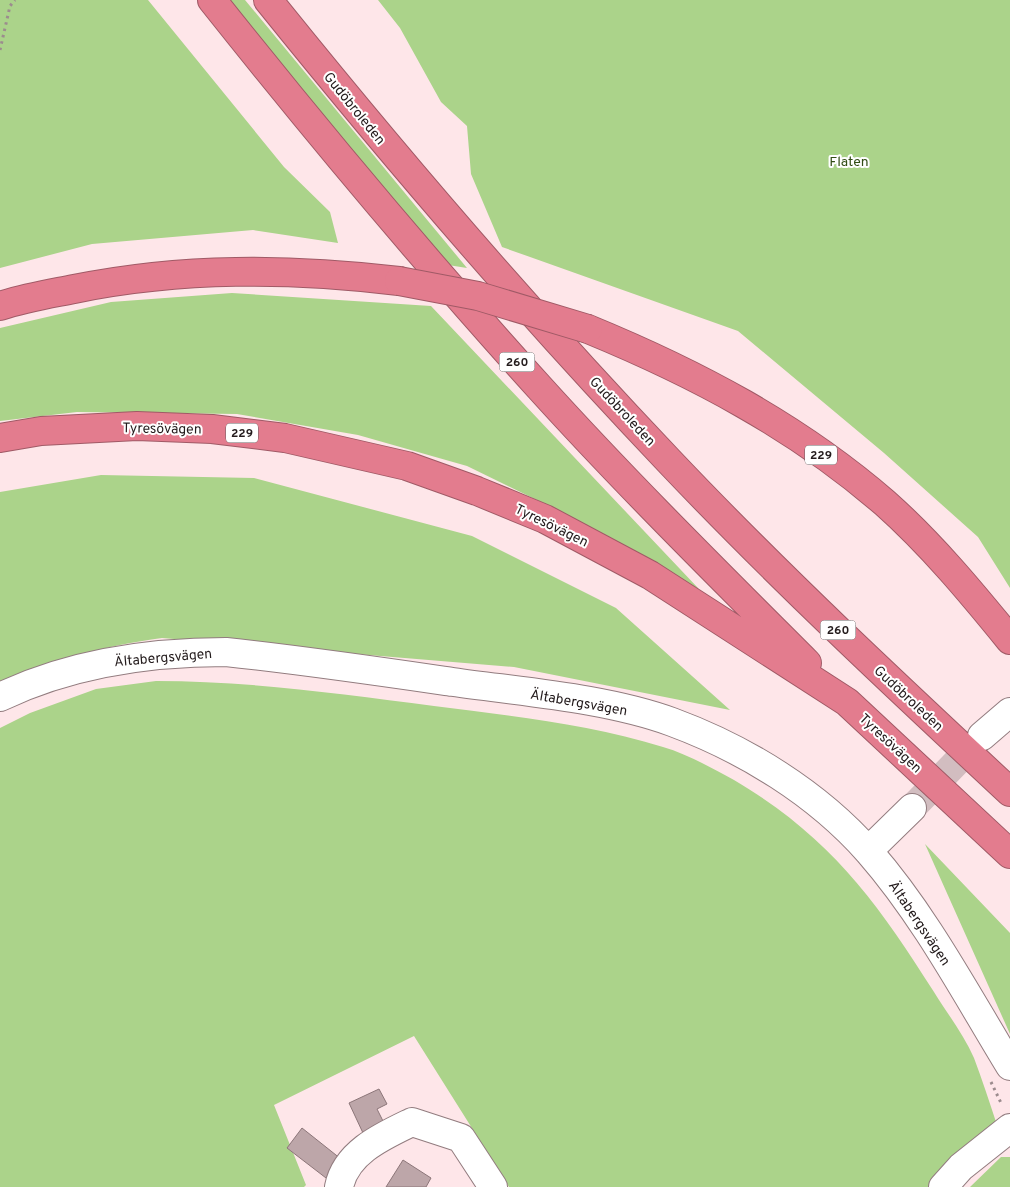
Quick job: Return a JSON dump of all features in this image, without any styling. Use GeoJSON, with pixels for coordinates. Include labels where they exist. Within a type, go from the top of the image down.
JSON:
{"type":"FeatureCollection","features":[{"type":"Feature","properties":{"kind":"highway","name":"260"},"geometry":{"type":"LineString","coordinates":[[212,0],[377,203],[540,387],[712,568],[847,702]]}},
{"type":"Feature","properties":{"kind":"highway","name":"Gudöbroleden"},"geometry":{"type":"LineString","coordinates":[[268,0],[406,168],[553,335],[670,462],[856,648],[1010,792]]}},
{"type":"Feature","properties":{"kind":"highway","name":"229"},"geometry":{"type":"LineString","coordinates":[[0,306],[20,300],[123,279],[196,272],[268,270],[315,272],[399,280],[478,296],[588,329],[651,355],[716,387],[780,426],[834,464],[885,503],[963,582],[1010,640]]}},
{"type":"Feature","properties":{"kind":"highway","name":"Tyresövägen"},"geometry":{"type":"LineString","coordinates":[[0,438],[41,431],[137,426],[212,429],[285,438],[407,466],[546,519],[650,575],[847,702],[1010,854]]}},
{"type":"Feature","properties":{"kind":"street","name":"Ältabergsvägen"},"geometry":{"type":"LineString","coordinates":[[0,697],[56,674],[103,662],[184,652],[226,652],[563,698],[627,710],[671,722],[718,742],[759,763],[798,789],[846,829],[868,851],[896,885],[928,932],[1000,1073]]}},
{"type":"Feature","properties":{"kind":"street"},"geometry":{"type":"LineString","coordinates":[[982,736],[1010,712]]}},
{"type":"Feature","properties":{"kind":"street"},"geometry":{"type":"LineString","coordinates":[[868,851],[912,808]]}},
{"type":"Feature","properties":{"kind":"street"},"geometry":{"type":"LineString","coordinates":[[943,1187],[1007,1118]]}},
{"type":"Feature","properties":{"kind":"street"},"geometry":{"type":"LineString","coordinates":[[339,1187],[342,1172],[372,1141],[412,1122],[461,1138],[492,1187]]}},
{"type":"Feature","properties":{"kind":"path"},"geometry":{"type":"LineString","coordinates":[[0,50],[10,6],[15,0]]}},
{"type":"Feature","properties":{"kind":"path"},"geometry":{"type":"LineString","coordinates":[[1000,1073],[1007,1118]]}},
{"type":"Feature","properties":{"kind":"green space"},"geometry":{"type":"Polygon","coordinates":[[[0,0],[148,0],[284,167],[330,212],[338,243],[253,230],[92,244],[0,268],[0,0]]]}},
{"type":"Feature","properties":{"kind":"green space"},"geometry":{"type":"Polygon","coordinates":[[[229,0],[245,0],[467,268],[448,265],[263,45],[229,0]]]}},
{"type":"Feature","properties":{"kind":"green space","name":"Flaten"},"geometry":{"type":"Polygon","coordinates":[[[378,0],[1010,0],[1010,588],[978,537],[884,453],[738,331],[502,247],[471,174],[467,126],[441,102],[400,28],[378,0]]]}},
{"type":"Feature","properties":{"kind":"green space"},"geometry":{"type":"Polygon","coordinates":[[[232,293],[431,306],[698,588],[703,599],[642,557],[543,503],[467,466],[358,435],[237,414],[77,412],[0,421],[0,328],[111,302],[232,293]]]}},
{"type":"Feature","properties":{"kind":"green space"},"geometry":{"type":"Polygon","coordinates":[[[101,475],[254,478],[472,536],[616,608],[730,710],[514,667],[162,638],[120,645],[79,655],[39,668],[0,685],[0,492],[101,475]]]}},
{"type":"Feature","properties":{"kind":"green space"},"geometry":{"type":"Polygon","coordinates":[[[156,681],[226,683],[295,689],[492,713],[607,732],[672,750],[708,766],[767,801],[797,824],[824,847],[870,899],[913,959],[965,1041],[974,1058],[996,1122],[928,1187],[509,1187],[414,1036],[274,1105],[306,1185],[304,1187],[0,1187],[0,728],[30,713],[96,689],[156,681]]]}},
{"type":"Feature","properties":{"kind":"green space"},"geometry":{"type":"Polygon","coordinates":[[[925,844],[1010,933],[1010,1034],[925,844]]]}},
{"type":"Feature","properties":{"kind":"green space"},"geometry":{"type":"Polygon","coordinates":[[[1001,1157],[1010,1157],[1010,1187],[970,1187],[1001,1157]]]}},
{"type":"Feature","properties":{"kind":"building"},"geometry":{"type":"Polygon","coordinates":[[[379,1089],[387,1104],[377,1109],[384,1123],[363,1133],[349,1103],[379,1089]]]}},
{"type":"Feature","properties":{"kind":"building"},"geometry":{"type":"Polygon","coordinates":[[[302,1128],[341,1159],[326,1178],[287,1148],[302,1128]]]}},
{"type":"Feature","properties":{"kind":"building"},"geometry":{"type":"Polygon","coordinates":[[[403,1160],[431,1178],[426,1187],[386,1187],[403,1160]]]}},
{"type":"Feature","properties":{"kind":"tunnel"},"geometry":{"type":"LineString","coordinates":[[912,808],[982,736]]}}]}
